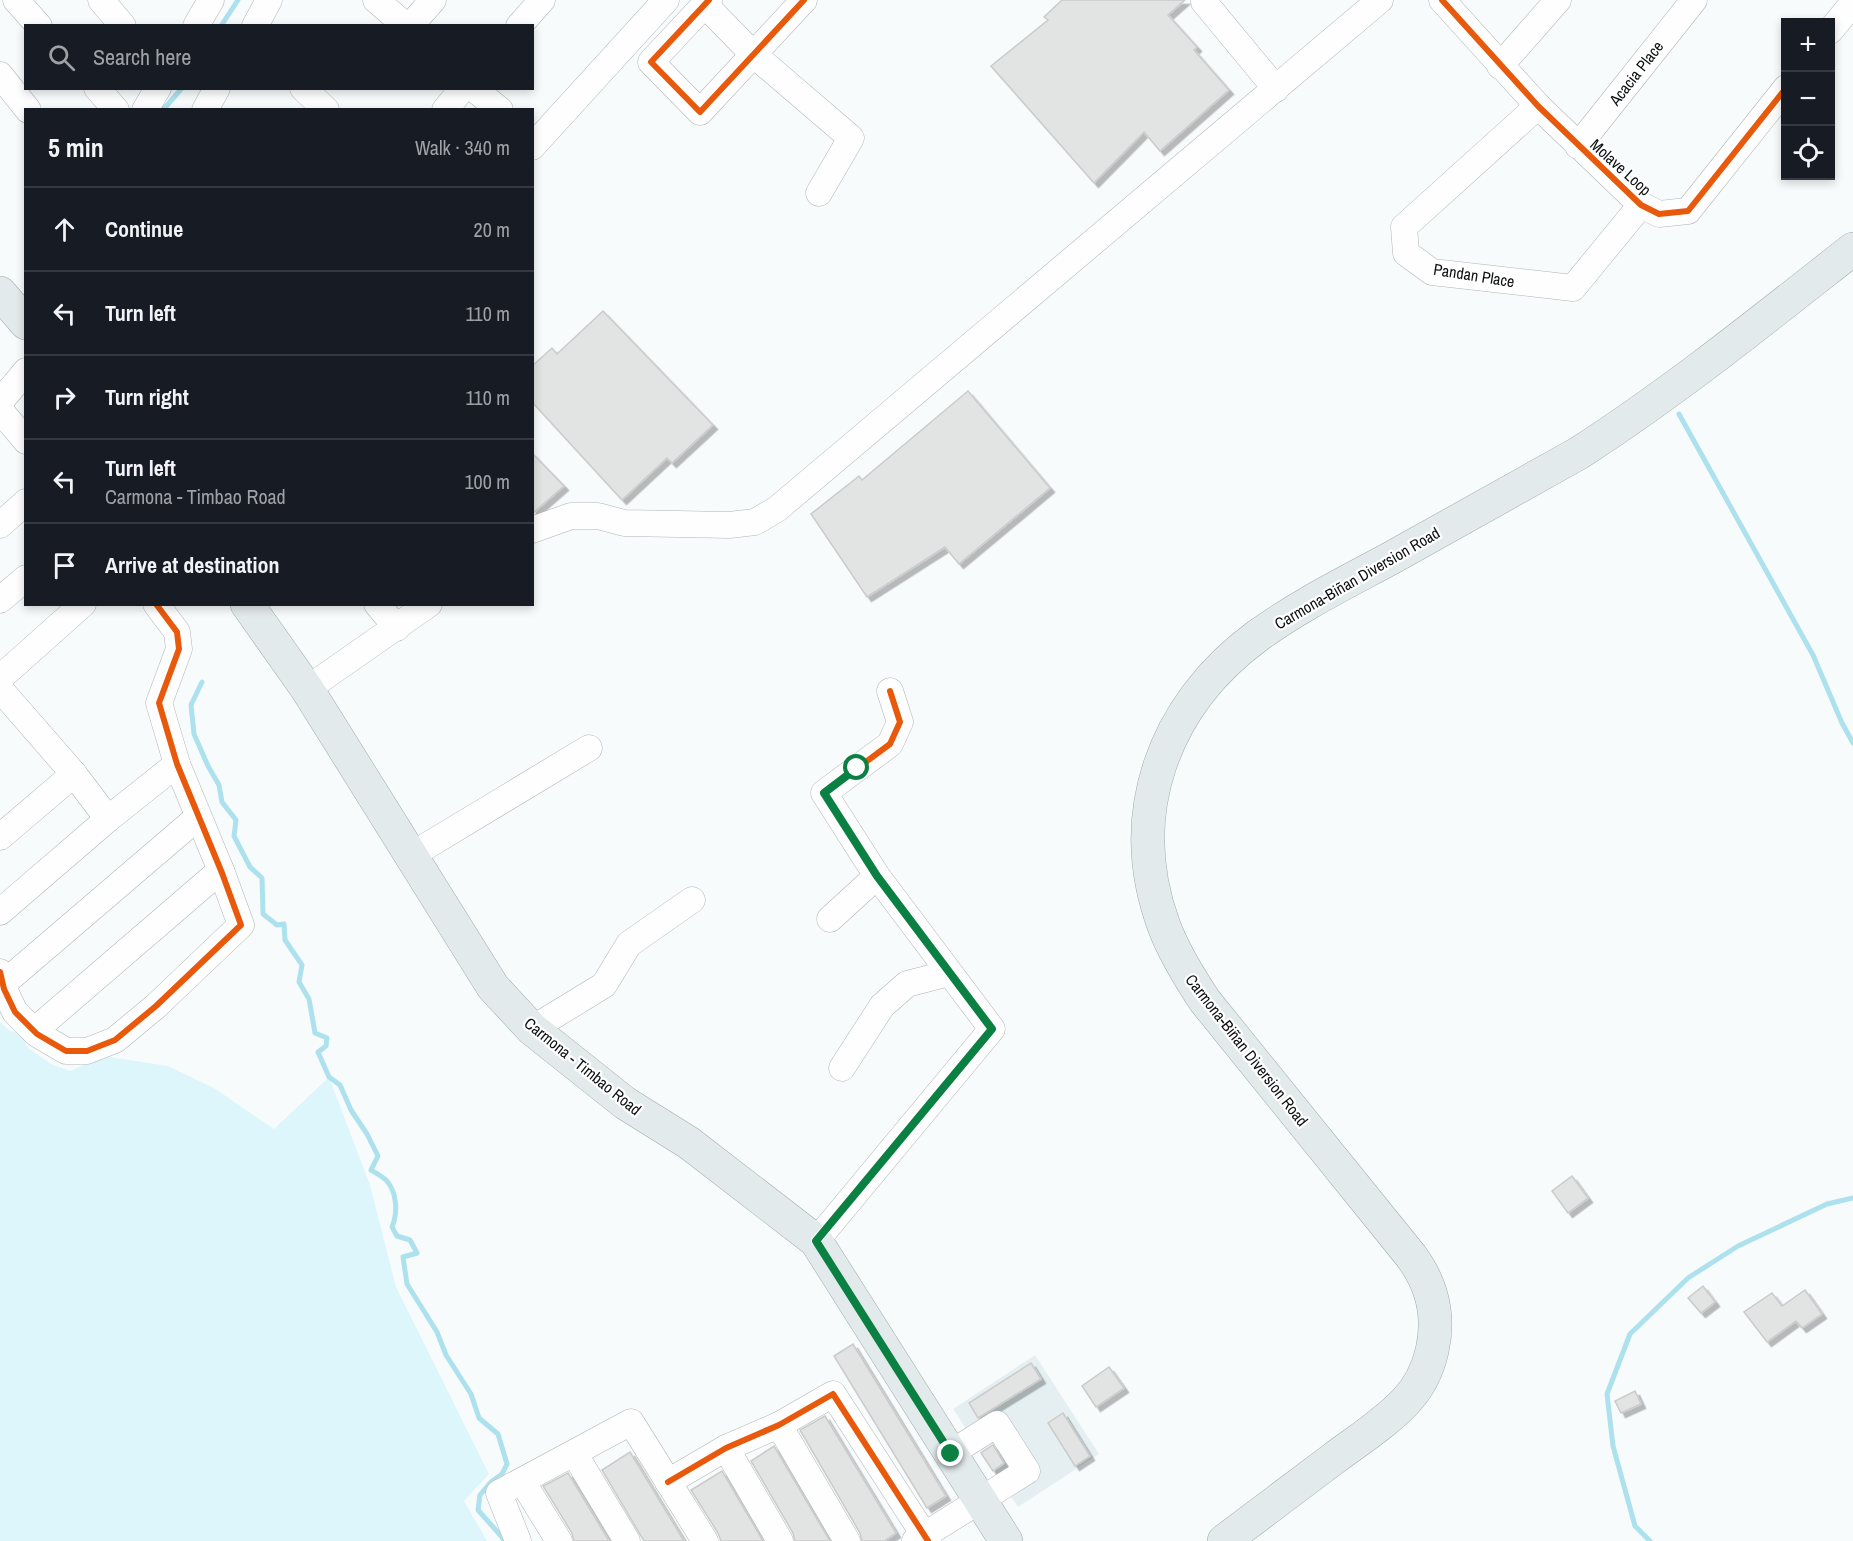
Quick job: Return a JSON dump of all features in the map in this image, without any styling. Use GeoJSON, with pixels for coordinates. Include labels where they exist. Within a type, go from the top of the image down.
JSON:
{"type":"FeatureCollection","features":[{"type":"Feature","properties":{"kind":"main road","name":"Carmona-Biñan Diversion Road"},"geometry":{"type":"LineString","coordinates":[[1224,1541],[1404,1403],[1419,1383],[1429,1360],[1435,1333],[1435,1318],[1430,1291],[1411,1256],[1205,1001],[1175,952],[1163,925],[1149,862],[1149,812],[1162,758],[1176,727],[1187,707],[1215,672],[1256,637],[1302,608],[1579,453],[1617,429],[1738,340],[1853,249]]}},
{"type":"Feature","properties":{"kind":"main road"},"geometry":{"type":"LineString","coordinates":[[0,293],[24,321]]}},
{"type":"Feature","properties":{"kind":"main road","name":"Carmona - Timbao Road"},"geometry":{"type":"LineString","coordinates":[[248,606],[307,689],[493,987],[532,1029],[625,1103],[689,1143],[816,1241],[1006,1541]]}},
{"type":"Feature","properties":{"kind":"street"},"geometry":{"type":"LineString","coordinates":[[16,0],[37,24]]}},
{"type":"Feature","properties":{"kind":"street"},"geometry":{"type":"LineString","coordinates":[[101,0],[121,24]]}},
{"type":"Feature","properties":{"kind":"street"},"geometry":{"type":"LineString","coordinates":[[256,24],[269,0]]}},
{"type":"Feature","properties":{"kind":"street"},"geometry":{"type":"LineString","coordinates":[[376,0],[406,24]]}},
{"type":"Feature","properties":{"kind":"street"},"geometry":{"type":"LineString","coordinates":[[410,24],[433,0]]}},
{"type":"Feature","properties":{"kind":"street"},"geometry":{"type":"LineString","coordinates":[[521,24],[542,0]]}},
{"type":"Feature","properties":{"kind":"street"},"geometry":{"type":"LineString","coordinates":[[535,141],[666,0]]}},
{"type":"Feature","properties":{"kind":"street"},"geometry":{"type":"LineString","coordinates":[[804,0],[753,54],[700,112],[651,62],[707,3],[753,54],[851,138],[819,193]]}},
{"type":"Feature","properties":{"kind":"street"},"geometry":{"type":"LineString","coordinates":[[534,530],[571,516],[598,516],[624,523],[729,525],[755,522],[777,509],[1380,0]]}},
{"type":"Feature","properties":{"kind":"street","name":"Molave Loop"},"geometry":{"type":"LineString","coordinates":[[1442,0],[1500,66],[1578,146],[1641,205],[1659,214],[1688,211],[1781,93]]}},
{"type":"Feature","properties":{"kind":"street"},"geometry":{"type":"LineString","coordinates":[[1500,66],[1558,0]]}},
{"type":"Feature","properties":{"kind":"street","name":"Acacia Place"},"geometry":{"type":"LineString","coordinates":[[1578,146],[1694,0]]}},
{"type":"Feature","properties":{"kind":"street"},"geometry":{"type":"LineString","coordinates":[[1204,2],[1276,88]]}},
{"type":"Feature","properties":{"kind":"street"},"geometry":{"type":"LineString","coordinates":[[1835,25],[1853,3]]}},
{"type":"Feature","properties":{"kind":"street"},"geometry":{"type":"LineString","coordinates":[[0,75],[26,108]]}},
{"type":"Feature","properties":{"kind":"street"},"geometry":{"type":"LineString","coordinates":[[99,90],[114,108]]}},
{"type":"Feature","properties":{"kind":"street"},"geometry":{"type":"LineString","coordinates":[[146,108],[157,90]]}},
{"type":"Feature","properties":{"kind":"street"},"geometry":{"type":"LineString","coordinates":[[206,108],[216,90]]}},
{"type":"Feature","properties":{"kind":"street"},"geometry":{"type":"LineString","coordinates":[[305,90],[324,108]]}},
{"type":"Feature","properties":{"kind":"street"},"geometry":{"type":"LineString","coordinates":[[447,108],[462,90]]}},
{"type":"Feature","properties":{"kind":"street"},"geometry":{"type":"LineString","coordinates":[[475,90],[498,108]]}},
{"type":"Feature","properties":{"kind":"street","name":"Pandan Place"},"geometry":{"type":"LineString","coordinates":[[1538,106],[1404,227],[1407,253],[1432,272],[1573,288],[1641,205]]}},
{"type":"Feature","properties":{"kind":"street"},"geometry":{"type":"LineString","coordinates":[[0,402],[24,374]]}},
{"type":"Feature","properties":{"kind":"street"},"geometry":{"type":"LineString","coordinates":[[0,410],[24,439]]}},
{"type":"Feature","properties":{"kind":"street"},"geometry":{"type":"LineString","coordinates":[[0,525],[24,504]]}},
{"type":"Feature","properties":{"kind":"street"},"geometry":{"type":"LineString","coordinates":[[0,600],[24,580]]}},
{"type":"Feature","properties":{"kind":"street"},"geometry":{"type":"LineString","coordinates":[[0,678],[81,606]]}},
{"type":"Feature","properties":{"kind":"street"},"geometry":{"type":"LineString","coordinates":[[158,606],[177,632],[179,649],[159,703],[177,764],[241,925],[156,1006],[115,1040],[87,1051],[66,1051],[34,1031],[15,1012],[1,978],[198,817]]}},
{"type":"Feature","properties":{"kind":"street"},"geometry":{"type":"LineString","coordinates":[[378,606],[397,628]]}},
{"type":"Feature","properties":{"kind":"street"},"geometry":{"type":"LineString","coordinates":[[307,689],[426,606]]}},
{"type":"Feature","properties":{"kind":"street"},"geometry":{"type":"LineString","coordinates":[[0,689],[74,774],[108,819]]}},
{"type":"Feature","properties":{"kind":"street"},"geometry":{"type":"LineString","coordinates":[[816,1241],[992,1029],[877,876],[824,793],[890,744],[900,722],[890,691]]}},
{"type":"Feature","properties":{"kind":"street"},"geometry":{"type":"LineString","coordinates":[[410,856],[589,748]]}},
{"type":"Feature","properties":{"kind":"street"},"geometry":{"type":"LineString","coordinates":[[0,912],[108,819],[177,764]]}},
{"type":"Feature","properties":{"kind":"street"},"geometry":{"type":"LineString","coordinates":[[0,837],[74,774]]}},
{"type":"Feature","properties":{"kind":"street"},"geometry":{"type":"LineString","coordinates":[[34,1031],[221,870]]}},
{"type":"Feature","properties":{"kind":"street"},"geometry":{"type":"LineString","coordinates":[[830,919],[877,876]]}},
{"type":"Feature","properties":{"kind":"street"},"geometry":{"type":"LineString","coordinates":[[532,1029],[604,985],[629,944],[692,900]]}},
{"type":"Feature","properties":{"kind":"street"},"geometry":{"type":"LineString","coordinates":[[843,1068],[882,1006],[907,984],[949,973]]}},
{"type":"Feature","properties":{"kind":"street"},"geometry":{"type":"LineString","coordinates":[[668,1482],[726,1448],[779,1425],[833,1394],[922,1539],[1027,1471],[997,1424],[951,1454]]}},
{"type":"Feature","properties":{"kind":"street"},"geometry":{"type":"LineString","coordinates":[[518,1541],[499,1493],[631,1422],[705,1541]]}},
{"type":"Feature","properties":{"kind":"street"},"geometry":{"type":"LineString","coordinates":[[779,1425],[847,1541]]}},
{"type":"Feature","properties":{"kind":"street"},"geometry":{"type":"LineString","coordinates":[[726,1448],[780,1541]]}},
{"type":"Feature","properties":{"kind":"street"},"geometry":{"type":"LineString","coordinates":[[574,1453],[627,1541]]}},
{"type":"Feature","properties":{"kind":"street"},"geometry":{"type":"LineString","coordinates":[[522,1480],[559,1541]]}},
{"type":"Feature","properties":{"kind":"shaded area"},"geometry":{"type":"Polygon","coordinates":[[[0,1022],[10,1031],[21,1033],[28,1048],[51,1064],[70,1071],[104,1056],[168,1066],[214,1088],[274,1129],[329,1077],[370,1185],[396,1287],[489,1474],[464,1501],[487,1541],[0,1541],[0,1022]]]}},
{"type":"Feature","properties":{"kind":"shaded area"},"geometry":{"type":"Polygon","coordinates":[[[1035,1355],[1099,1454],[1018,1507],[953,1409],[1035,1355]]]}},
{"type":"Feature","properties":{"kind":"building"},"geometry":{"type":"Polygon","coordinates":[[[1062,0],[1185,0],[1168,15],[1197,47],[1194,50],[1229,90],[1160,151],[1144,132],[1094,183],[991,66],[1048,20],[1044,17],[1062,0]]]}},
{"type":"Feature","properties":{"kind":"building"},"geometry":{"type":"Polygon","coordinates":[[[603,311],[713,425],[672,463],[667,458],[622,500],[534,404],[534,364],[552,348],[557,354],[603,311]]]}},
{"type":"Feature","properties":{"kind":"building"},"geometry":{"type":"Polygon","coordinates":[[[968,391],[1050,488],[959,564],[945,547],[867,597],[811,514],[859,476],[862,480],[968,391]]]}},
{"type":"Feature","properties":{"kind":"building"},"geometry":{"type":"Polygon","coordinates":[[[534,455],[564,486],[534,512],[534,455]]]}},
{"type":"Feature","properties":{"kind":"building"},"geometry":{"type":"Polygon","coordinates":[[[1572,1176],[1588,1198],[1568,1213],[1552,1191],[1572,1176]]]}},
{"type":"Feature","properties":{"kind":"building"},"geometry":{"type":"Polygon","coordinates":[[[1703,1286],[1715,1302],[1701,1313],[1688,1298],[1703,1286]]]}},
{"type":"Feature","properties":{"kind":"building"},"geometry":{"type":"Polygon","coordinates":[[[1805,1290],[1822,1314],[1802,1328],[1796,1321],[1767,1342],[1744,1312],[1772,1293],[1782,1306],[1805,1290]]]}},
{"type":"Feature","properties":{"kind":"building"},"geometry":{"type":"Polygon","coordinates":[[[853,1344],[946,1496],[927,1508],[834,1356],[853,1344]]]}},
{"type":"Feature","properties":{"kind":"building"},"geometry":{"type":"Polygon","coordinates":[[[1031,1363],[1041,1379],[978,1418],[969,1403],[1031,1363]]]}},
{"type":"Feature","properties":{"kind":"building"},"geometry":{"type":"Polygon","coordinates":[[[1109,1367],[1124,1388],[1096,1407],[1082,1386],[1109,1367]]]}},
{"type":"Feature","properties":{"kind":"building"},"geometry":{"type":"Polygon","coordinates":[[[1635,1391],[1641,1404],[1621,1413],[1615,1401],[1635,1391]]]}},
{"type":"Feature","properties":{"kind":"building"},"geometry":{"type":"Polygon","coordinates":[[[1063,1413],[1090,1456],[1075,1466],[1048,1423],[1063,1413]]]}},
{"type":"Feature","properties":{"kind":"building"},"geometry":{"type":"Polygon","coordinates":[[[825,1416],[896,1533],[884,1541],[862,1541],[860,1533],[800,1430],[825,1416]]]}},
{"type":"Feature","properties":{"kind":"building"},"geometry":{"type":"Polygon","coordinates":[[[993,1445],[1004,1463],[993,1471],[981,1453],[993,1445]]]}},
{"type":"Feature","properties":{"kind":"building"},"geometry":{"type":"Polygon","coordinates":[[[774,1446],[830,1541],[795,1541],[793,1533],[751,1461],[774,1446]]]}},
{"type":"Feature","properties":{"kind":"building"},"geometry":{"type":"Polygon","coordinates":[[[630,1452],[684,1541],[644,1541],[602,1470],[630,1452]]]}},
{"type":"Feature","properties":{"kind":"building"},"geometry":{"type":"Polygon","coordinates":[[[722,1471],[763,1541],[721,1541],[691,1490],[722,1471]]]}},
{"type":"Feature","properties":{"kind":"building"},"geometry":{"type":"Polygon","coordinates":[[[568,1473],[609,1541],[574,1541],[572,1533],[543,1486],[568,1473]]]}},
{"type":"Feature","properties":{"kind":"waterway"},"geometry":{"type":"LineString","coordinates":[[222,24],[238,0]]}},
{"type":"Feature","properties":{"kind":"waterway"},"geometry":{"type":"LineString","coordinates":[[165,108],[180,90]]}},
{"type":"Feature","properties":{"kind":"waterway"},"geometry":{"type":"LineString","coordinates":[[1679,414],[1813,655],[1853,743]]}},
{"type":"Feature","properties":{"kind":"waterway"},"geometry":{"type":"LineString","coordinates":[[202,682],[191,705],[194,734],[219,785],[222,802],[236,820],[234,836],[250,867],[262,878],[263,914],[277,925],[284,924],[285,940],[302,965],[299,982],[309,999],[315,1033],[327,1038],[326,1046],[318,1052],[329,1077],[340,1085],[351,1110],[378,1156],[371,1170],[387,1181],[393,1191],[396,1209],[392,1227],[397,1236],[410,1240],[417,1253],[403,1257],[407,1284],[437,1332],[446,1355],[471,1394],[479,1418],[498,1434],[507,1464],[502,1474],[491,1482],[480,1495],[478,1510],[504,1541]]}},
{"type":"Feature","properties":{"kind":"waterway"},"geometry":{"type":"LineString","coordinates":[[1650,1541],[1635,1526],[1613,1446],[1607,1394],[1630,1334],[1688,1278],[1738,1246],[1827,1204],[1853,1198]]}},
{"type":"Feature","properties":{"kind":"cycle path"},"geometry":{"type":"LineString","coordinates":[[709,0],[651,62],[700,112],[804,0]]}},
{"type":"Feature","properties":{"kind":"cycle path"},"geometry":{"type":"LineString","coordinates":[[1442,0],[1538,106],[1641,205],[1659,214],[1688,211],[1781,94]]}},
{"type":"Feature","properties":{"kind":"cycle path"},"geometry":{"type":"LineString","coordinates":[[0,972],[4,989],[15,1012],[37,1034],[66,1051],[87,1051],[115,1040],[156,1006],[241,925],[177,764],[159,703],[179,649],[177,632],[158,606]]}},
{"type":"Feature","properties":{"kind":"cycle path"},"geometry":{"type":"LineString","coordinates":[[816,1241],[992,1029],[877,876],[824,793],[890,744],[900,722],[890,691]]}},
{"type":"Feature","properties":{"kind":"cycle path"},"geometry":{"type":"LineString","coordinates":[[668,1482],[726,1448],[779,1425],[833,1394],[928,1541]]}},
{"type":"Feature","properties":{"kind":"route"},"geometry":{"type":"LineString","coordinates":[[857,768],[824,793],[877,876],[992,1029],[816,1241],[951,1454]]}}]}
